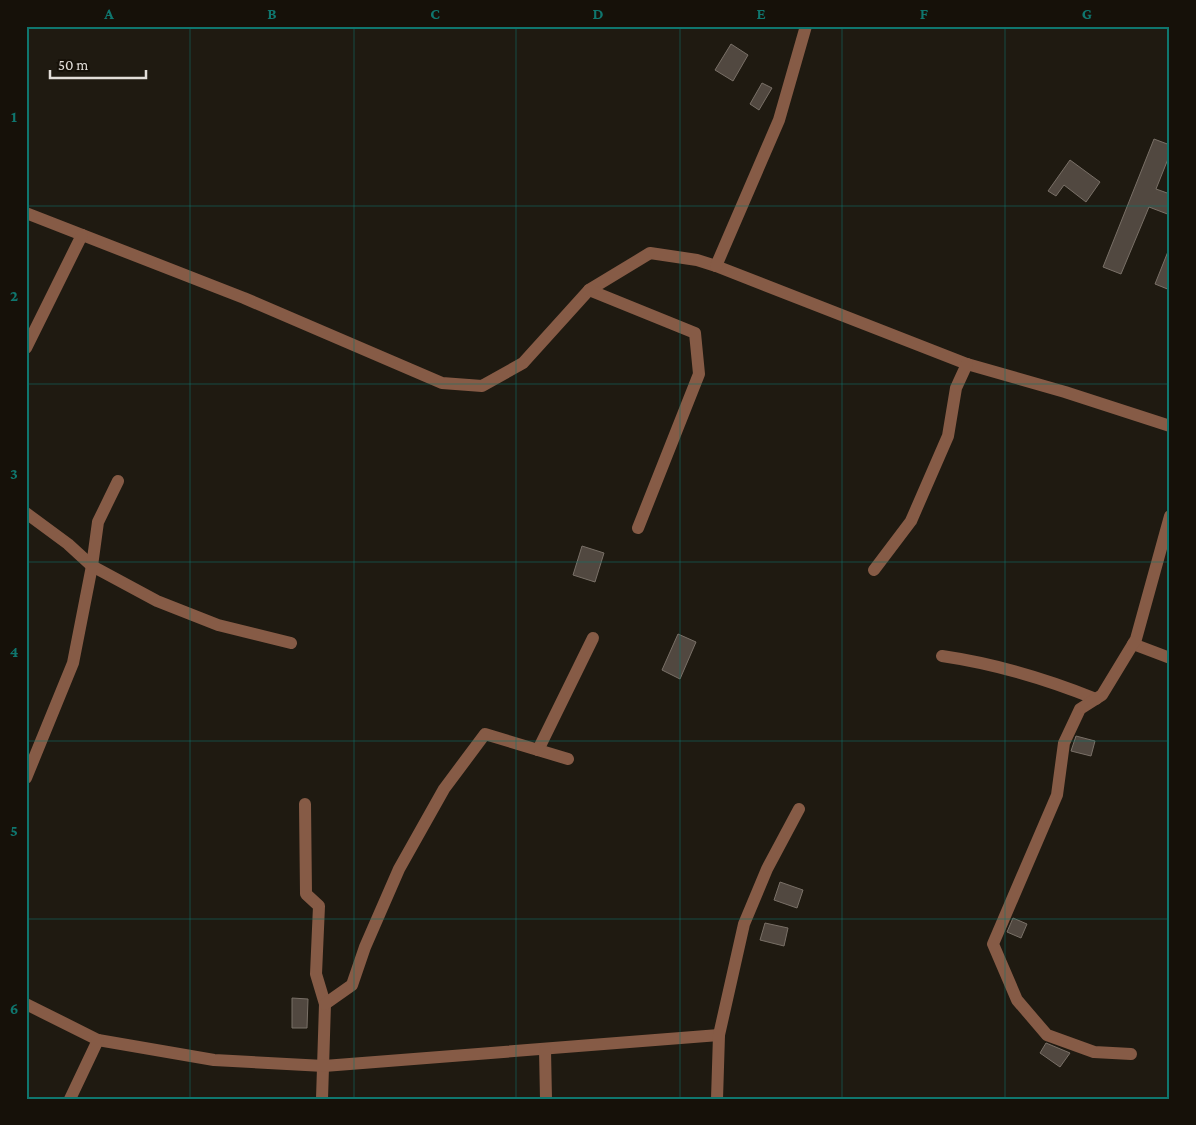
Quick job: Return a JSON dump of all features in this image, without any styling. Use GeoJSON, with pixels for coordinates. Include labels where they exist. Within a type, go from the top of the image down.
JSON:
{"type":"FeatureCollection","features":[{"type":"Feature","properties":{"kind":"street"},"geometry":{"type":"LineString","coordinates":[[716,266],[780,120],[806,26]]}},
{"type":"Feature","properties":{"kind":"street"},"geometry":{"type":"LineString","coordinates":[[26,213],[244,298],[442,383],[482,386],[523,362],[589,290],[650,253],[697,260],[716,266],[966,364],[1065,392],[1170,426]]}},
{"type":"Feature","properties":{"kind":"street"},"geometry":{"type":"LineString","coordinates":[[26,348],[82,235]]}},
{"type":"Feature","properties":{"kind":"street"},"geometry":{"type":"LineString","coordinates":[[589,290],[695,333],[699,374],[638,528]]}},
{"type":"Feature","properties":{"kind":"street"},"geometry":{"type":"LineString","coordinates":[[874,570],[911,521],[948,436],[956,388],[966,364]]}},
{"type":"Feature","properties":{"kind":"street"},"geometry":{"type":"LineString","coordinates":[[26,778],[73,663],[92,566],[98,522],[118,481]]}},
{"type":"Feature","properties":{"kind":"street"},"geometry":{"type":"LineString","coordinates":[[26,513],[68,544],[92,566],[157,601],[218,625],[291,643]]}},
{"type":"Feature","properties":{"kind":"street"},"geometry":{"type":"LineString","coordinates":[[1131,1054],[1094,1052],[1047,1035],[1016,1000],[993,944],[1057,795],[1064,743],[1080,709],[1102,694],[1133,644],[1170,516]]}},
{"type":"Feature","properties":{"kind":"street"},"geometry":{"type":"LineString","coordinates":[[538,750],[593,638]]}},
{"type":"Feature","properties":{"kind":"street"},"geometry":{"type":"LineString","coordinates":[[1133,644],[1170,658]]}},
{"type":"Feature","properties":{"kind":"street"},"geometry":{"type":"LineString","coordinates":[[942,656],[988,662],[1096,699]]}},
{"type":"Feature","properties":{"kind":"street"},"geometry":{"type":"LineString","coordinates":[[325,1004],[352,985],[365,947],[399,869],[444,789],[486,734],[568,759]]}},
{"type":"Feature","properties":{"kind":"street"},"geometry":{"type":"LineString","coordinates":[[305,804],[306,894],[319,906],[316,974],[325,1004],[322,1099]]}},
{"type":"Feature","properties":{"kind":"street"},"geometry":{"type":"LineString","coordinates":[[718,1099],[719,1035],[744,924],[767,869],[799,809]]}},
{"type":"Feature","properties":{"kind":"street"},"geometry":{"type":"LineString","coordinates":[[26,1004],[98,1040],[214,1060],[324,1066],[719,1035]]}},
{"type":"Feature","properties":{"kind":"street"},"geometry":{"type":"LineString","coordinates":[[70,1099],[98,1040]]}},
{"type":"Feature","properties":{"kind":"street"},"geometry":{"type":"LineString","coordinates":[[545,1050],[546,1099]]}},
{"type":"Feature","properties":{"kind":"building"},"geometry":{"type":"Polygon","coordinates":[[[731,44],[748,55],[733,81],[715,70],[731,44]]]}},
{"type":"Feature","properties":{"kind":"building"},"geometry":{"type":"Polygon","coordinates":[[[762,83],[772,88],[759,110],[750,104],[762,83]]]}},
{"type":"Feature","properties":{"kind":"building"},"geometry":{"type":"Polygon","coordinates":[[[1154,139],[1170,145],[1170,154],[1156,189],[1170,194],[1170,215],[1149,207],[1121,274],[1103,267],[1154,139]]]}},
{"type":"Feature","properties":{"kind":"building"},"geometry":{"type":"Polygon","coordinates":[[[1070,160],[1100,182],[1086,202],[1064,185],[1056,196],[1048,191],[1070,160]]]}},
{"type":"Feature","properties":{"kind":"building"},"geometry":{"type":"Polygon","coordinates":[[[1170,249],[1170,290],[1155,284],[1170,249]]]}},
{"type":"Feature","properties":{"kind":"building"},"geometry":{"type":"Polygon","coordinates":[[[582,546],[604,553],[595,582],[573,575],[582,546]]]}},
{"type":"Feature","properties":{"kind":"building"},"geometry":{"type":"Polygon","coordinates":[[[678,634],[696,642],[680,679],[662,670],[678,634]]]}},
{"type":"Feature","properties":{"kind":"building"},"geometry":{"type":"Polygon","coordinates":[[[1076,736],[1095,741],[1091,756],[1071,751],[1076,736]]]}},
{"type":"Feature","properties":{"kind":"building"},"geometry":{"type":"Polygon","coordinates":[[[780,882],[803,890],[797,908],[774,900],[780,882]]]}},
{"type":"Feature","properties":{"kind":"building"},"geometry":{"type":"Polygon","coordinates":[[[1013,918],[1027,924],[1021,938],[1007,932],[1013,918]]]}},
{"type":"Feature","properties":{"kind":"building"},"geometry":{"type":"Polygon","coordinates":[[[765,923],[788,928],[784,946],[760,940],[765,923]]]}},
{"type":"Feature","properties":{"kind":"building"},"geometry":{"type":"Polygon","coordinates":[[[292,998],[308,999],[307,1028],[292,1028],[292,998]]]}},
{"type":"Feature","properties":{"kind":"building"},"geometry":{"type":"Polygon","coordinates":[[[1046,1043],[1070,1053],[1060,1067],[1040,1053],[1046,1043]]]}}]}
